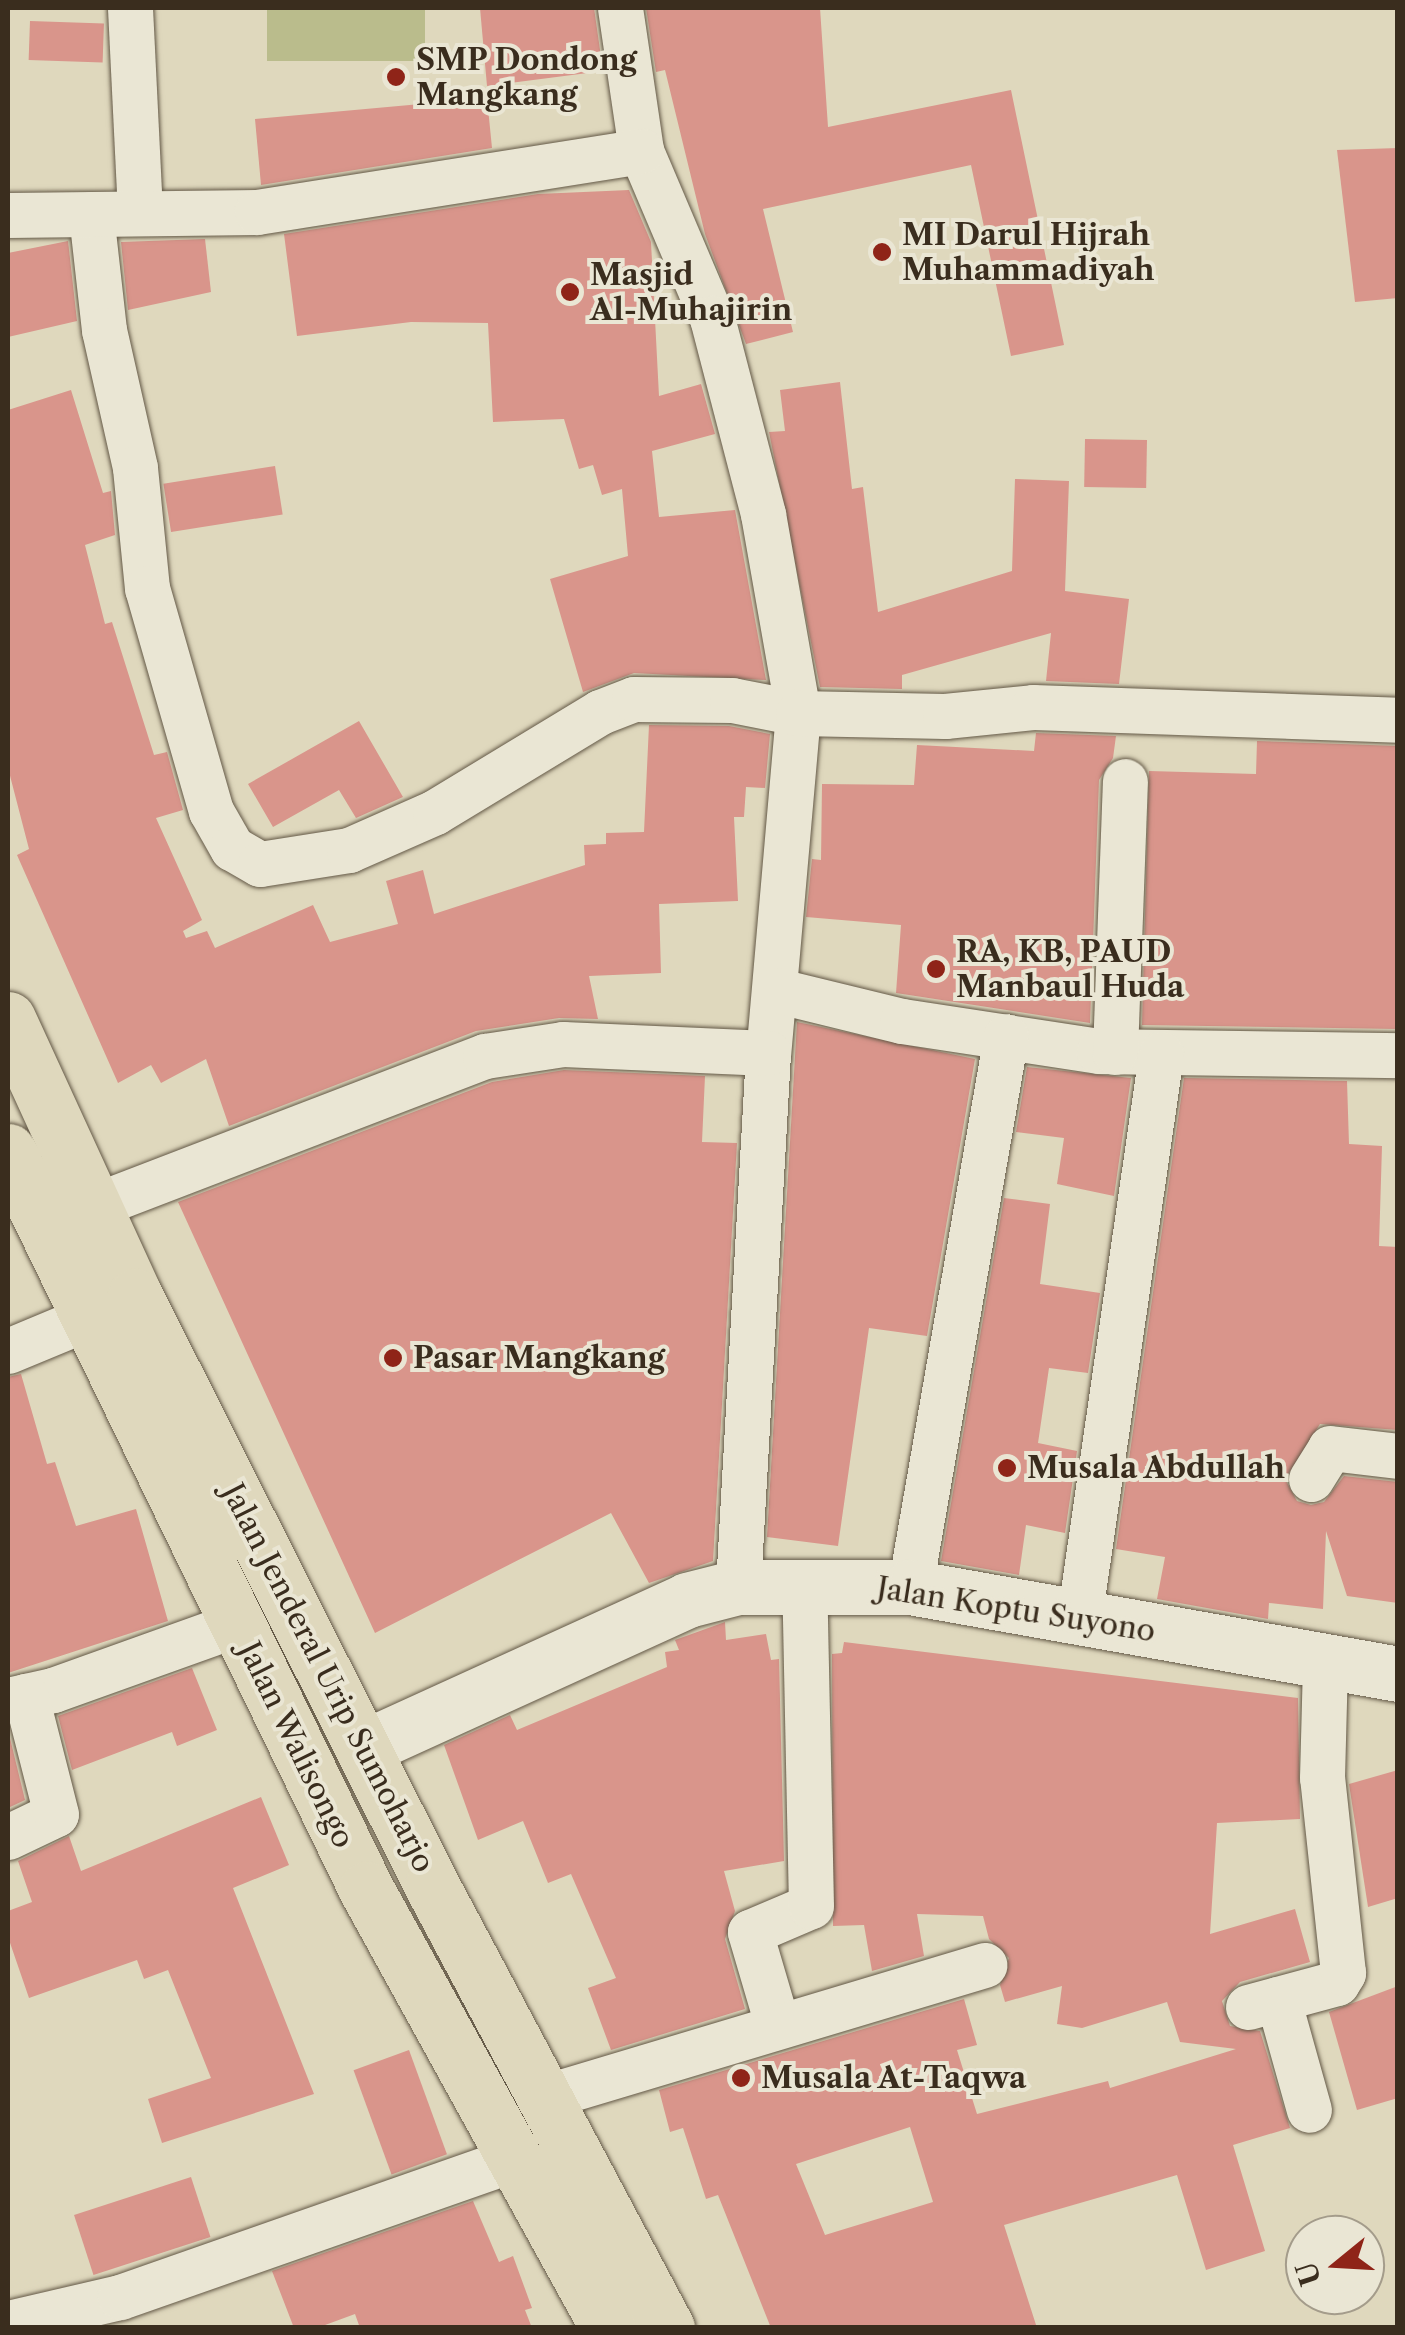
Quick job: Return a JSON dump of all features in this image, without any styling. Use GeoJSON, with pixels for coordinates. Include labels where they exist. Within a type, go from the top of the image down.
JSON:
{"type":"FeatureCollection","features":[{"type":"Feature","properties":{"kind":"highway","name":"Jalan Jenderal Urip Sumoharjo"},"geometry":{"type":"LineString","coordinates":[[8,1020],[94,1206],[365,1747],[542,2098],[667,2328]]}},
{"type":"Feature","properties":{"kind":"highway","name":"Jalan Walisongo"},"geometry":{"type":"LineString","coordinates":[[8,1151],[86,1319],[366,1889],[520,2157],[608,2328]]}},
{"type":"Feature","properties":{"kind":"main road","name":"Jalan Koptu Suyono"},"geometry":{"type":"LineString","coordinates":[[365,1747],[687,1600],[738,1586],[910,1587],[1398,1674]]}},
{"type":"Feature","properties":{"kind":"street"},"geometry":{"type":"LineString","coordinates":[[130,8],[140,213]]}},
{"type":"Feature","properties":{"kind":"street"},"geometry":{"type":"LineString","coordinates":[[620,8],[642,151],[712,318],[763,514],[798,712],[768,1053],[738,1586]]}},
{"type":"Feature","properties":{"kind":"street"},"geometry":{"type":"LineString","coordinates":[[8,215],[257,212],[642,151]]}},
{"type":"Feature","properties":{"kind":"street"},"geometry":{"type":"LineString","coordinates":[[91,214],[104,330],[134,468],[147,588],[212,811],[232,848],[260,864],[349,850],[434,812],[600,712],[634,700],[732,700],[798,712],[945,716],[1033,708],[1398,720]]}},
{"type":"Feature","properties":{"kind":"street"},"geometry":{"type":"LineString","coordinates":[[1115,1052],[1125,782]]}},
{"type":"Feature","properties":{"kind":"street"},"geometry":{"type":"LineString","coordinates":[[775,990],[902,1022],[1115,1052],[1398,1054]]}},
{"type":"Feature","properties":{"kind":"street"},"geometry":{"type":"LineString","coordinates":[[910,1587],[1006,1036]]}},
{"type":"Feature","properties":{"kind":"street"},"geometry":{"type":"LineString","coordinates":[[94,1206],[485,1056],[563,1044],[768,1053]]}},
{"type":"Feature","properties":{"kind":"street"},"geometry":{"type":"LineString","coordinates":[[1080,1619],[1161,1054]]}},
{"type":"Feature","properties":{"kind":"street"},"geometry":{"type":"LineString","coordinates":[[8,1351],[86,1319]]}},
{"type":"Feature","properties":{"kind":"street"},"geometry":{"type":"LineString","coordinates":[[1310,1479],[1330,1448],[1398,1456]]}},
{"type":"Feature","properties":{"kind":"street"},"geometry":{"type":"LineString","coordinates":[[777,2024],[750,1932],[811,1906],[804,1585]]}},
{"type":"Feature","properties":{"kind":"street"},"geometry":{"type":"LineString","coordinates":[[8,1837],[56,1814],[17,1698],[237,1624]]}},
{"type":"Feature","properties":{"kind":"street"},"geometry":{"type":"LineString","coordinates":[[1309,2110],[1263,2003],[1337,1982],[1344,1968],[1328,1880],[1325,1662]]}},
{"type":"Feature","properties":{"kind":"street"},"geometry":{"type":"LineString","coordinates":[[542,2098],[777,2024],[984,1965]]}},
{"type":"Feature","properties":{"kind":"street"},"geometry":{"type":"LineString","coordinates":[[8,2323],[120,2297],[520,2157]]}},
{"type":"Feature","properties":{"kind":"green space"},"geometry":{"type":"Polygon","coordinates":[[[267,8],[425,8],[425,61],[267,61],[267,8]]]}},
{"type":"Feature","properties":{"kind":"building"},"geometry":{"type":"Polygon","coordinates":[[[480,8],[594,8],[603,71],[487,86],[480,8]]]}},
{"type":"Feature","properties":{"kind":"building"},"geometry":{"type":"Polygon","coordinates":[[[646,8],[820,8],[828,127],[1011,90],[1064,345],[1011,356],[971,165],[763,209],[793,332],[746,344],[705,234],[665,70],[656,72],[646,8]]]}},
{"type":"Feature","properties":{"kind":"building"},"geometry":{"type":"Polygon","coordinates":[[[30,21],[104,24],[103,63],[29,60],[30,21]]]}},
{"type":"Feature","properties":{"kind":"building"},"geometry":{"type":"Polygon","coordinates":[[[487,98],[492,148],[261,185],[255,119],[487,98]]]}},
{"type":"Feature","properties":{"kind":"building"},"geometry":{"type":"Polygon","coordinates":[[[1398,148],[1398,298],[1355,302],[1337,150],[1398,148]]]}},
{"type":"Feature","properties":{"kind":"building"},"geometry":{"type":"Polygon","coordinates":[[[629,190],[651,242],[659,396],[701,384],[715,434],[652,451],[659,517],[735,510],[766,680],[634,673],[583,692],[550,579],[628,556],[622,489],[602,495],[593,465],[579,469],[564,419],[493,422],[488,323],[411,322],[297,336],[284,234],[538,194],[629,190]]]}},
{"type":"Feature","properties":{"kind":"building"},"geometry":{"type":"Polygon","coordinates":[[[205,239],[211,292],[128,310],[121,242],[205,239]]]}},
{"type":"Feature","properties":{"kind":"building"},"geometry":{"type":"Polygon","coordinates":[[[68,241],[77,321],[8,337],[8,253],[68,241]]]}},
{"type":"Feature","properties":{"kind":"building"},"geometry":{"type":"Polygon","coordinates":[[[840,382],[852,489],[863,487],[878,612],[1012,571],[1015,479],[1069,481],[1065,591],[1129,599],[1119,684],[1046,681],[1051,633],[902,675],[902,689],[820,687],[769,432],[785,431],[780,390],[840,382]]]}},
{"type":"Feature","properties":{"kind":"building"},"geometry":{"type":"Polygon","coordinates":[[[71,390],[103,493],[111,491],[115,535],[85,545],[105,624],[112,622],[154,755],[167,752],[183,810],[156,818],[202,920],[183,931],[186,938],[207,931],[215,948],[313,905],[330,942],[398,924],[386,881],[423,870],[434,914],[585,865],[584,845],[606,844],[606,833],[644,832],[649,725],[729,726],[770,734],[765,788],[746,787],[744,817],[734,817],[738,901],[659,904],[661,973],[589,976],[598,1019],[559,1018],[476,1031],[229,1126],[206,1059],[161,1083],[151,1065],[118,1083],[17,855],[29,849],[8,768],[8,410],[71,390]]]}},
{"type":"Feature","properties":{"kind":"building"},"geometry":{"type":"Polygon","coordinates":[[[1085,439],[1147,440],[1146,488],[1084,487],[1085,439]]]}},
{"type":"Feature","properties":{"kind":"building"},"geometry":{"type":"Polygon","coordinates":[[[275,466],[283,514],[171,532],[163,484],[275,466]]]}},
{"type":"Feature","properties":{"kind":"building"},"geometry":{"type":"Polygon","coordinates":[[[359,721],[403,797],[356,818],[339,790],[273,827],[248,784],[359,721]]]}},
{"type":"Feature","properties":{"kind":"building"},"geometry":{"type":"Polygon","coordinates":[[[1036,733],[1116,736],[1113,758],[1099,780],[1090,1023],[896,993],[901,925],[806,917],[812,859],[821,860],[822,784],[914,785],[917,745],[1034,751],[1036,733]]]}},
{"type":"Feature","properties":{"kind":"building"},"geometry":{"type":"Polygon","coordinates":[[[1257,741],[1398,746],[1398,1029],[1142,1025],[1149,771],[1256,774],[1257,741]]]}},
{"type":"Feature","properties":{"kind":"building"},"geometry":{"type":"Polygon","coordinates":[[[797,1022],[975,1059],[927,1336],[869,1328],[838,1546],[767,1537],[797,1022]]]}},
{"type":"Feature","properties":{"kind":"building"},"geometry":{"type":"Polygon","coordinates":[[[1027,1067],[1131,1078],[1114,1196],[1057,1184],[1064,1138],[1016,1132],[1027,1067]]]}},
{"type":"Feature","properties":{"kind":"building"},"geometry":{"type":"Polygon","coordinates":[[[564,1070],[705,1076],[702,1142],[737,1143],[713,1561],[649,1583],[611,1513],[375,1633],[178,1202],[492,1082],[564,1070]]]}},
{"type":"Feature","properties":{"kind":"building"},"geometry":{"type":"Polygon","coordinates":[[[1184,1078],[1347,1081],[1349,1144],[1382,1146],[1379,1246],[1398,1247],[1398,1430],[1320,1424],[1285,1479],[1297,1501],[1311,1505],[1324,1502],[1344,1476],[1398,1482],[1398,1603],[1347,1596],[1326,1531],[1323,1609],[1269,1603],[1268,1619],[1157,1599],[1165,1557],[1116,1549],[1184,1078]]]}},
{"type":"Feature","properties":{"kind":"building"},"geometry":{"type":"Polygon","coordinates":[[[1004,1198],[1050,1204],[1040,1284],[1100,1293],[1088,1373],[1049,1368],[1038,1443],[1077,1451],[1065,1533],[1026,1525],[1019,1575],[941,1561],[1004,1198]]]}},
{"type":"Feature","properties":{"kind":"building"},"geometry":{"type":"Polygon","coordinates":[[[21,1374],[47,1464],[55,1462],[76,1526],[136,1509],[168,1621],[8,1673],[8,1377],[21,1374]]]}},
{"type":"Feature","properties":{"kind":"building"},"geometry":{"type":"Polygon","coordinates":[[[725,1622],[726,1640],[766,1634],[771,1660],[779,1659],[784,1861],[724,1871],[735,1911],[725,1939],[745,2009],[611,2050],[588,1988],[616,1978],[571,1874],[548,1883],[523,1821],[478,1840],[444,1745],[510,1715],[517,1730],[667,1667],[665,1652],[679,1650],[675,1640],[725,1622]]]}},
{"type":"Feature","properties":{"kind":"building"},"geometry":{"type":"Polygon","coordinates":[[[844,1642],[1298,1698],[1300,1819],[1217,1823],[1210,1934],[1295,1909],[1310,1962],[1240,1982],[1222,2001],[1230,2026],[1260,2031],[1290,2128],[1233,2145],[1265,2251],[1206,2270],[1177,2175],[1004,2225],[1037,2328],[771,2328],[718,2195],[706,2199],[683,2128],[670,2132],[659,2090],[964,1999],[977,2045],[957,2050],[977,2114],[1108,2081],[1110,2088],[1236,2049],[1180,2042],[1167,2002],[1082,2028],[1057,2024],[1062,1986],[1005,2002],[1000,1985],[1009,1958],[989,1939],[983,1916],[917,1914],[924,1956],[872,1971],[864,1925],[833,1926],[832,1654],[842,1653],[844,1642]],[[910,2127],[796,2164],[825,2235],[933,2202],[910,2127]]]}},
{"type":"Feature","properties":{"kind":"building"},"geometry":{"type":"Polygon","coordinates":[[[192,1668],[217,1730],[177,1746],[172,1732],[72,1770],[58,1716],[192,1668]]]}},
{"type":"Feature","properties":{"kind":"building"},"geometry":{"type":"Polygon","coordinates":[[[8,1730],[25,1800],[8,1808],[8,1730]]]}},
{"type":"Feature","properties":{"kind":"building"},"geometry":{"type":"Polygon","coordinates":[[[1398,1770],[1398,1898],[1368,1907],[1349,1784],[1398,1770]]]}},
{"type":"Feature","properties":{"kind":"building"},"geometry":{"type":"Polygon","coordinates":[[[261,1797],[289,1865],[233,1888],[314,2094],[162,2143],[148,2099],[211,2078],[168,1970],[144,1979],[137,1960],[29,1998],[8,1937],[8,1911],[32,1902],[18,1861],[69,1836],[81,1871],[261,1797]]]}},
{"type":"Feature","properties":{"kind":"building"},"geometry":{"type":"Polygon","coordinates":[[[1398,1986],[1398,2098],[1357,2110],[1329,2012],[1398,1986]]]}},
{"type":"Feature","properties":{"kind":"building"},"geometry":{"type":"Polygon","coordinates":[[[409,2050],[447,2154],[392,2174],[354,2070],[409,2050]]]}},
{"type":"Feature","properties":{"kind":"building"},"geometry":{"type":"Polygon","coordinates":[[[191,2177],[210,2237],[93,2275],[74,2215],[191,2177]]]}},
{"type":"Feature","properties":{"kind":"building"},"geometry":{"type":"Polygon","coordinates":[[[473,2201],[499,2262],[513,2256],[532,2308],[525,2310],[532,2328],[360,2328],[355,2314],[317,2328],[294,2328],[272,2271],[473,2201]]]}},
{"type":"Feature","properties":{"kind":"place","name":"SMP Dondong Mangkang"},"geometry":{"type":"Point","coordinates":[396,77]}},
{"type":"Feature","properties":{"kind":"place","name":"MI Darul Hijrah Muhammadiyah"},"geometry":{"type":"Point","coordinates":[882,252]}},
{"type":"Feature","properties":{"kind":"place","name":"Masjid Al-Muhajirin"},"geometry":{"type":"Point","coordinates":[570,292]}},
{"type":"Feature","properties":{"kind":"place","name":"RA, KB, PAUD Manbaul Huda"},"geometry":{"type":"Point","coordinates":[936,969]}},
{"type":"Feature","properties":{"kind":"place","name":"Pasar Mangkang"},"geometry":{"type":"Point","coordinates":[393,1358]}},
{"type":"Feature","properties":{"kind":"place","name":"Musala Abdullah"},"geometry":{"type":"Point","coordinates":[1007,1468]}},
{"type":"Feature","properties":{"kind":"place","name":"Musala At-Taqwa"},"geometry":{"type":"Point","coordinates":[741,2078]}}]}
